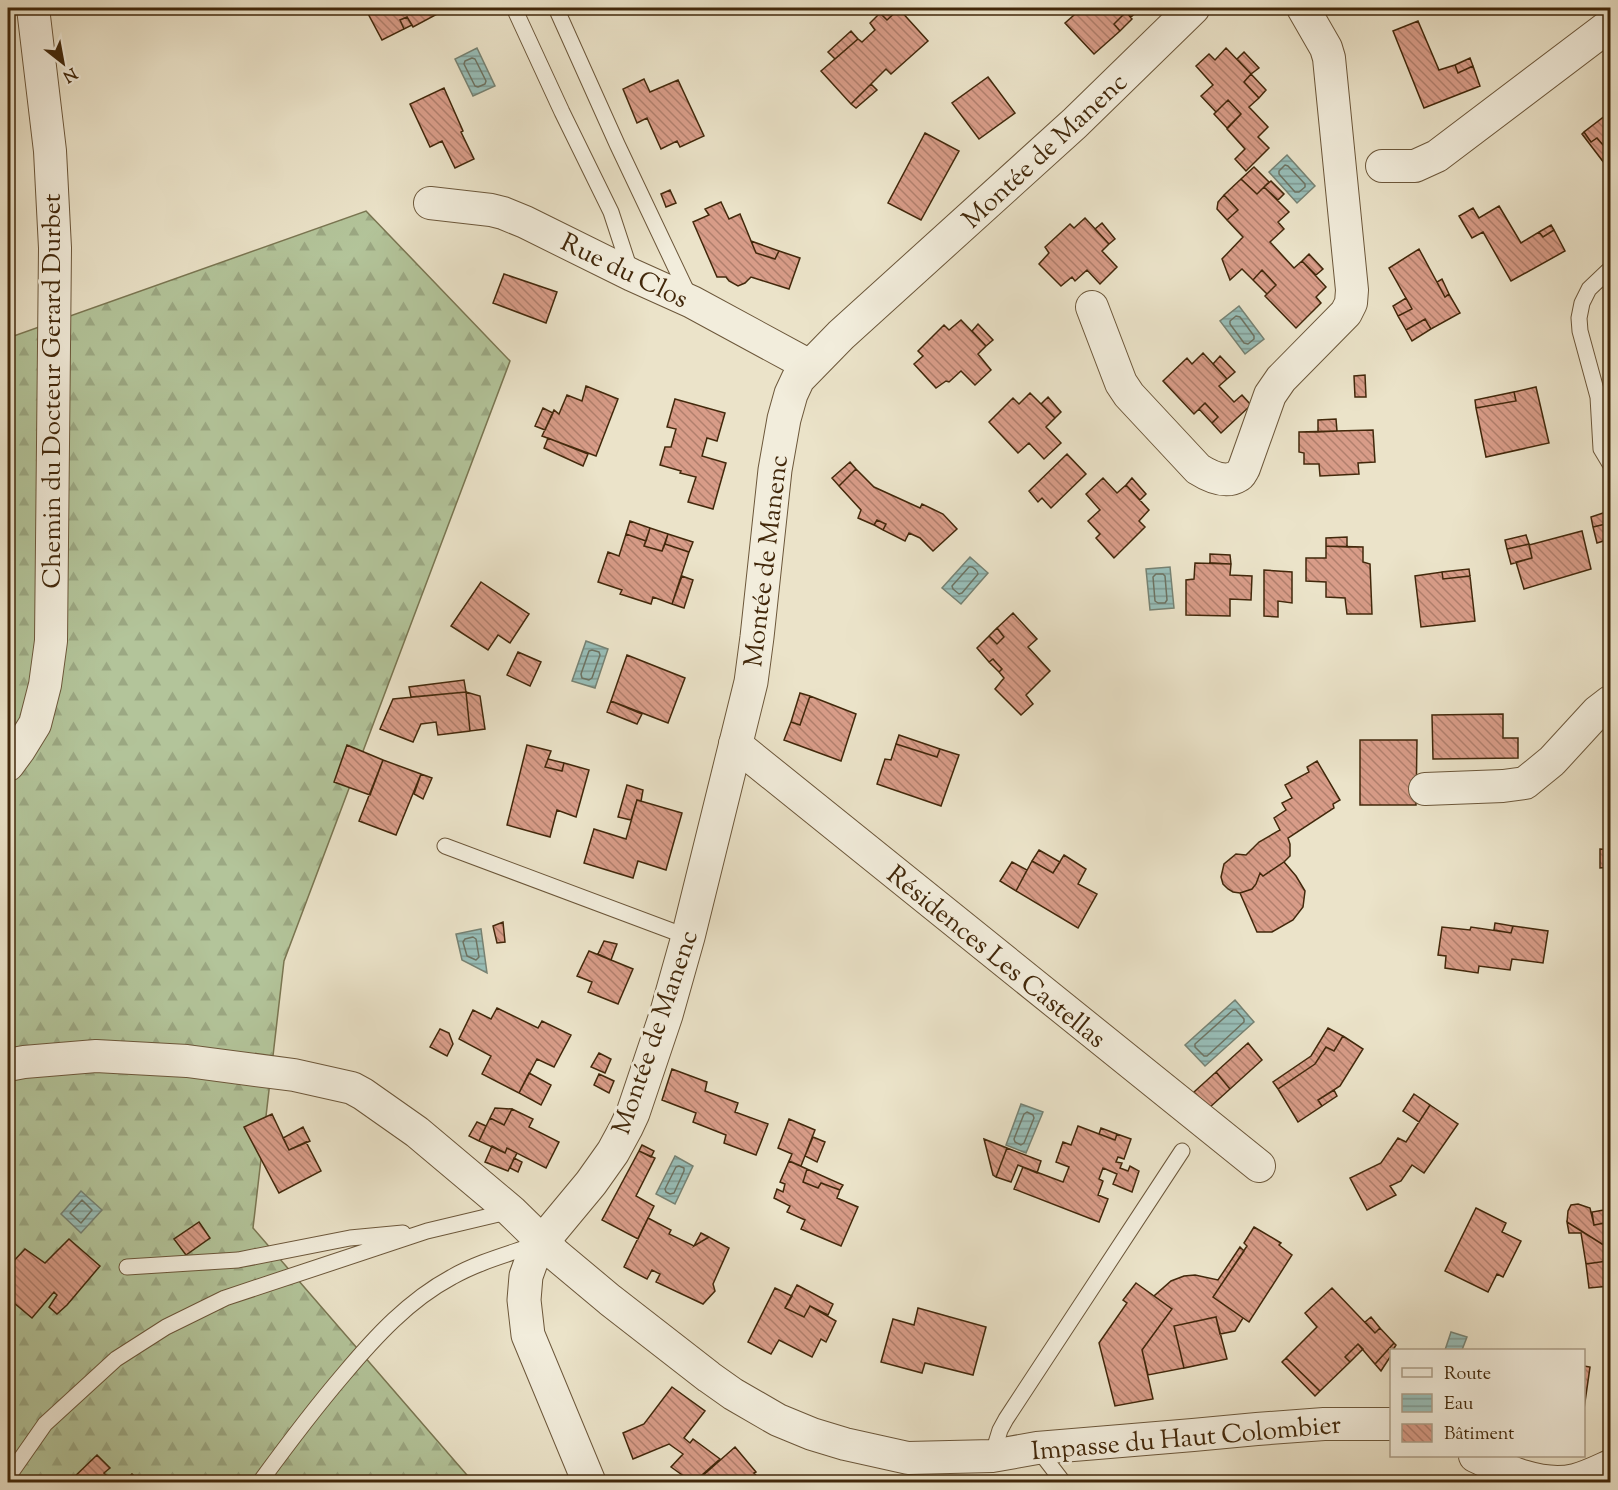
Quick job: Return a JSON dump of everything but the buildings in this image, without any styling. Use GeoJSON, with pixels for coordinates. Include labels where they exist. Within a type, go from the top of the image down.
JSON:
{"type":"FeatureCollection","features":[{"type":"Feature","properties":{"kind":"street","name":"Chemin du Docteur Gerard Durbet"},"geometry":{"type":"LineString","coordinates":[[8,765],[35,724],[45,685],[51,641],[55,248],[50,151],[33,8]]}},
{"type":"Feature","properties":{"kind":"street","name":"Montée de Manenc"},"geometry":{"type":"LineString","coordinates":[[589,1482],[528,1335],[524,1300],[526,1276],[542,1242],[591,1183],[613,1152],[626,1128],[666,1015],[688,937],[751,682],[775,470],[791,394],[798,379],[841,335],[1075,123],[1193,8]]}},
{"type":"Feature","properties":{"kind":"street"},"geometry":{"type":"LineString","coordinates":[[1092,307],[1121,383],[1129,394],[1198,469],[1224,480],[1238,476],[1244,468],[1270,395],[1281,379],[1346,313],[1351,303],[1352,290],[1329,58],[1326,48],[1303,8]]}},
{"type":"Feature","properties":{"kind":"street"},"geometry":{"type":"LineString","coordinates":[[1382,166],[1415,166],[1428,161],[1611,25]]}},
{"type":"Feature","properties":{"kind":"street","name":"Rue du Clos"},"geometry":{"type":"LineString","coordinates":[[430,203],[474,207],[503,213],[692,302],[810,366]]}},
{"type":"Feature","properties":{"kind":"street"},"geometry":{"type":"LineString","coordinates":[[1425,789],[1525,783],[1552,761],[1597,712],[1611,702]]}},
{"type":"Feature","properties":{"kind":"street","name":"Résidences Les Castellas"},"geometry":{"type":"LineString","coordinates":[[735,744],[1259,1166]]}},
{"type":"Feature","properties":{"kind":"street","name":"Impasse du Haut Colombier"},"geometry":{"type":"LineString","coordinates":[[8,1065],[96,1056],[187,1061],[294,1075],[352,1088],[379,1104],[417,1132],[511,1211],[542,1242],[610,1300],[709,1377],[778,1420],[845,1444],[908,1458],[992,1456],[1037,1448],[1324,1424],[1390,1424]]}},
{"type":"Feature","properties":{"kind":"street"},"geometry":{"type":"LineString","coordinates":[[1479,1457],[1509,1471],[1545,1482],[1576,1480],[1610,1466]]}},
{"type":"Feature","properties":{"kind":"lane"},"geometry":{"type":"LineString","coordinates":[[514,8],[611,212],[632,275]]}},
{"type":"Feature","properties":{"kind":"lane"},"geometry":{"type":"LineString","coordinates":[[556,8],[692,302]]}},
{"type":"Feature","properties":{"kind":"lane"},"geometry":{"type":"LineString","coordinates":[[1611,269],[1589,289],[1581,303],[1579,318],[1580,332],[1598,397],[1601,449],[1611,464]]}},
{"type":"Feature","properties":{"kind":"lane"},"geometry":{"type":"LineString","coordinates":[[445,846],[688,937]]}},
{"type":"Feature","properties":{"kind":"lane"},"geometry":{"type":"LineString","coordinates":[[992,1456],[1006,1419],[1182,1151]]}},
{"type":"Feature","properties":{"kind":"lane"},"geometry":{"type":"LineString","coordinates":[[8,1477],[45,1424],[116,1359],[166,1328],[225,1298],[427,1232],[511,1211]]}},
{"type":"Feature","properties":{"kind":"lane"},"geometry":{"type":"LineString","coordinates":[[128,1267],[238,1260],[350,1238],[427,1232]]}},
{"type":"Feature","properties":{"kind":"lane"},"geometry":{"type":"LineString","coordinates":[[260,1482],[306,1419],[373,1339],[413,1303],[451,1277],[542,1242]]}},
{"type":"Feature","properties":{"kind":"lane"},"geometry":{"type":"LineString","coordinates":[[1037,1448],[1064,1482]]}},
{"type":"Feature","properties":{"kind":"green space"},"geometry":{"type":"Polygon","coordinates":[[[366,211],[510,361],[284,961],[253,1228],[473,1482],[8,1482],[8,338],[366,211]]]}},
{"type":"Feature","properties":{"kind":"water"},"geometry":{"type":"Polygon","coordinates":[[[477,48],[495,86],[473,96],[455,59],[477,48]]]}},
{"type":"Feature","properties":{"kind":"water"},"geometry":{"type":"Polygon","coordinates":[[[1287,155],[1315,186],[1297,203],[1269,172],[1287,155]]]}},
{"type":"Feature","properties":{"kind":"water"},"geometry":{"type":"Polygon","coordinates":[[[1239,306],[1264,339],[1245,354],[1220,321],[1239,306]]]}},
{"type":"Feature","properties":{"kind":"water"},"geometry":{"type":"Polygon","coordinates":[[[970,557],[988,573],[961,604],[942,588],[970,557]]]}},
{"type":"Feature","properties":{"kind":"water"},"geometry":{"type":"Polygon","coordinates":[[[1170,567],[1174,608],[1150,610],[1146,569],[1170,567]]]}},
{"type":"Feature","properties":{"kind":"water"},"geometry":{"type":"Polygon","coordinates":[[[586,641],[608,649],[595,688],[572,681],[586,641]]]}},
{"type":"Feature","properties":{"kind":"water"},"geometry":{"type":"Polygon","coordinates":[[[481,929],[487,973],[462,960],[456,934],[481,929]]]}},
{"type":"Feature","properties":{"kind":"water"},"geometry":{"type":"Polygon","coordinates":[[[1235,1000],[1254,1022],[1205,1066],[1185,1045],[1235,1000]]]}},
{"type":"Feature","properties":{"kind":"water"},"geometry":{"type":"Polygon","coordinates":[[[1021,1104],[1043,1112],[1026,1153],[1006,1145],[1021,1104]]]}},
{"type":"Feature","properties":{"kind":"water"},"geometry":{"type":"Polygon","coordinates":[[[675,1156],[693,1166],[675,1204],[656,1194],[675,1156]]]}},
{"type":"Feature","properties":{"kind":"water"},"geometry":{"type":"Polygon","coordinates":[[[81,1191],[102,1210],[81,1233],[61,1214],[81,1191]]]}},
{"type":"Feature","properties":{"kind":"water"},"geometry":{"type":"Polygon","coordinates":[[[1451,1332],[1467,1337],[1462,1349],[1445,1349],[1451,1332]]]}}]}
